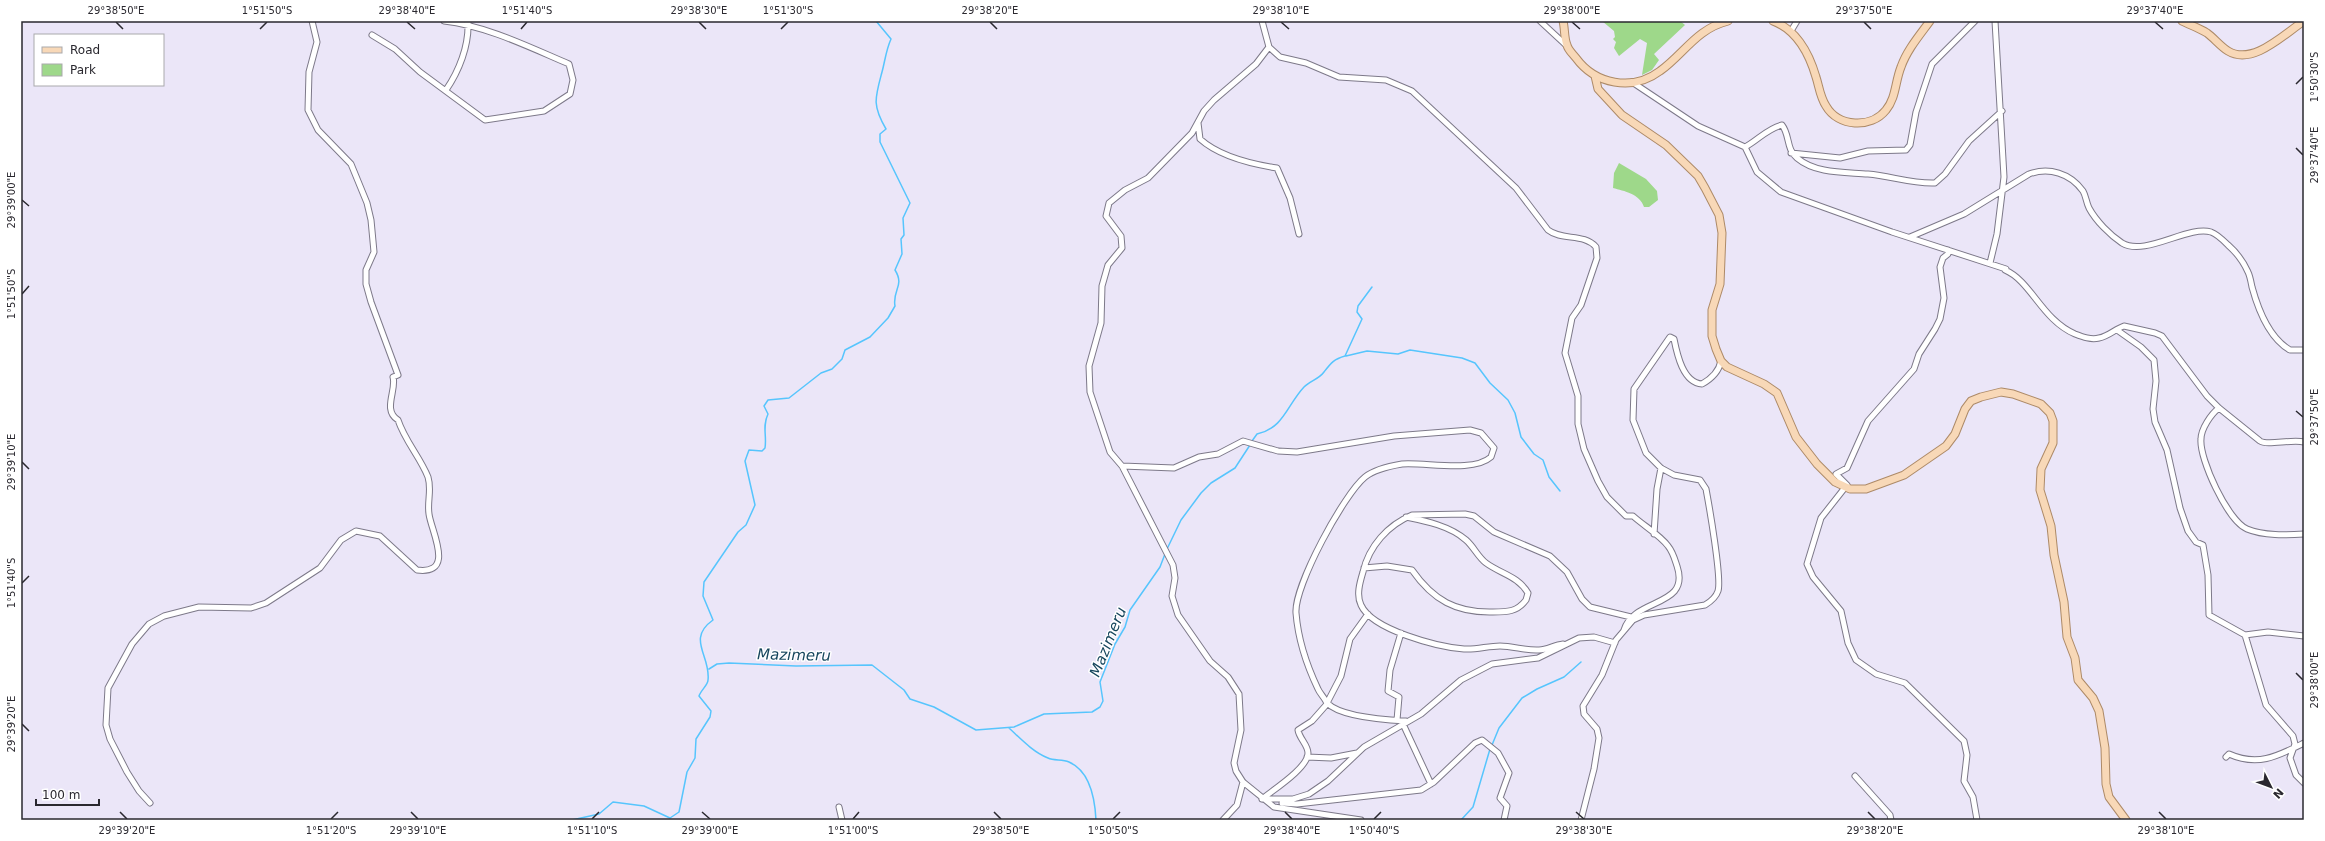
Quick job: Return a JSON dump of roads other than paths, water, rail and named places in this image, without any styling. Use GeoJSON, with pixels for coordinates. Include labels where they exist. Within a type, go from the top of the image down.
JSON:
{"type":"FeatureCollection","features":[{"type":"Feature","properties":{"kind":"main road"},"geometry":{"type":"LineString","coordinates":[[1564,21],[1567,46],[1585,69],[1595,76],[1619,83],[1632,82],[1660,71],[1699,35],[1713,26],[1728,21]]}},
{"type":"Feature","properties":{"kind":"main road"},"geometry":{"type":"LineString","coordinates":[[1773,21],[1791,31],[1801,41],[1810,60],[1826,106],[1842,119],[1850,123],[1862,124],[1877,119],[1888,107],[1893,98],[1900,68],[1906,55],[1930,21]]}},
{"type":"Feature","properties":{"kind":"main road"},"geometry":{"type":"LineString","coordinates":[[2182,21],[2200,29],[2229,52],[2241,55],[2251,54],[2264,48],[2304,21]]}},
{"type":"Feature","properties":{"kind":"main road"},"geometry":{"type":"LineString","coordinates":[[1595,76],[1598,89],[1622,115],[1666,145],[1698,176],[1716,208],[1722,233],[1720,277],[1712,310],[1711,326],[1712,340],[1721,361],[1734,371],[1764,384],[1777,393],[1800,442],[1830,477],[1846,488],[1866,489],[1885,484],[1904,475],[1940,452],[1949,443],[1968,404],[1981,397],[2001,392],[2010,393],[2034,400],[2048,410],[2054,421],[2054,439],[2050,453],[2041,469],[2040,490],[2051,526],[2054,555],[2064,602],[2067,637],[2075,658],[2078,680],[2093,698],[2099,711],[2105,748],[2106,784],[2109,797],[2126,820]]}},
{"type":"Feature","properties":{"kind":"street"},"geometry":{"type":"LineString","coordinates":[[150,803],[138,791],[127,772],[109,736],[106,725],[106,695],[124,656],[149,624],[164,616],[199,607],[232,609],[251,608],[262,604],[320,568],[341,540],[353,532],[366,531],[380,536],[417,570],[431,568],[439,560],[440,553],[429,515],[431,490],[429,480],[404,437],[398,420],[393,417],[390,409],[393,377],[398,375],[371,302],[366,284],[366,270],[374,252],[373,230],[367,203],[351,164],[318,130],[308,110],[309,72],[317,42],[312,21]]}},
{"type":"Feature","properties":{"kind":"street"},"geometry":{"type":"LineString","coordinates":[[372,35],[395,49],[420,72],[485,120],[544,110],[569,96],[572,92],[573,80],[569,64],[468,23],[444,21]]}},
{"type":"Feature","properties":{"kind":"street"},"geometry":{"type":"LineString","coordinates":[[1262,21],[1269,47],[1286,60],[1306,63],[1339,77],[1386,80],[1412,91],[1516,188],[1548,230],[1553,233],[1589,241],[1596,247],[1597,258],[1581,305],[1572,318],[1565,351],[1578,396],[1580,436],[1598,481],[1612,503],[1626,516],[1633,516],[1671,551],[1678,570],[1679,584],[1669,597],[1643,608],[1631,617],[1615,643],[1602,675],[1582,706],[1584,714],[1597,729],[1599,738],[1594,769],[1581,820]]}},
{"type":"Feature","properties":{"kind":"street"},"geometry":{"type":"LineString","coordinates":[[1540,21],[1567,46]]}},
{"type":"Feature","properties":{"kind":"street"},"geometry":{"type":"LineString","coordinates":[[1791,31],[1797,21]]}},
{"type":"Feature","properties":{"kind":"street"},"geometry":{"type":"LineString","coordinates":[[1792,153],[1840,158],[1868,151],[1906,150],[1910,145],[1916,112],[1932,64],[1975,21]]}},
{"type":"Feature","properties":{"kind":"street"},"geometry":{"type":"LineString","coordinates":[[1990,262],[1997,234],[2004,188],[2002,111],[1996,64],[1995,21]]}},
{"type":"Feature","properties":{"kind":"street"},"geometry":{"type":"LineString","coordinates":[[446,90],[455,77],[466,46],[468,23]]}},
{"type":"Feature","properties":{"kind":"street"},"geometry":{"type":"LineString","coordinates":[[1269,47],[1256,64],[1214,100],[1204,111],[1192,132],[1148,178],[1116,196],[1106,208],[1108,221],[1121,236],[1122,248],[1108,265],[1102,286],[1101,323],[1090,360],[1090,389],[1093,406],[1110,452],[1122,466],[1173,566],[1175,578],[1172,596],[1178,615],[1207,657],[1228,677],[1239,694],[1241,730],[1234,766],[1243,782],[1264,801],[1282,809],[1361,820]]}},
{"type":"Feature","properties":{"kind":"street"},"geometry":{"type":"LineString","coordinates":[[1632,82],[1698,126],[1745,147],[1757,172],[1781,192],[1910,238],[1990,262],[2012,273],[2052,318],[2065,330],[2084,338],[2098,338],[2124,326],[2162,336],[2207,396],[2219,408],[2263,443],[2292,440],[2304,442]]}},
{"type":"Feature","properties":{"kind":"street"},"geometry":{"type":"LineString","coordinates":[[1745,147],[1760,139],[1768,130],[1782,125],[1792,153],[1800,160],[1818,168],[1852,174],[1868,174],[1914,182],[1935,183],[1945,174],[1969,141],[2002,111]]}},
{"type":"Feature","properties":{"kind":"street"},"geometry":{"type":"LineString","coordinates":[[1198,122],[1198,136],[1205,143],[1254,164],[1277,168],[1290,198],[1299,234]]}},
{"type":"Feature","properties":{"kind":"street"},"geometry":{"type":"LineString","coordinates":[[1910,238],[1964,214],[2029,174],[2041,170],[2051,170],[2068,177],[2084,192],[2089,208],[2100,223],[2126,244],[2145,245],[2168,241],[2191,233],[2211,232],[2233,250],[2247,270],[2256,300],[2273,335],[2290,350],[2304,350]]}},
{"type":"Feature","properties":{"kind":"street"},"geometry":{"type":"LineString","coordinates":[[1948,250],[1948,254],[1943,258],[1940,267],[1944,289],[1940,319],[1919,354],[1914,368],[1870,418],[1862,430],[1847,468],[1836,474],[1845,483],[1846,488],[1821,518],[1815,542],[1808,560],[1808,568],[1841,611],[1848,643],[1856,660],[1876,674],[1905,683],[1964,741],[1966,755],[1964,781],[1973,797],[1978,820]]}},
{"type":"Feature","properties":{"kind":"street"},"geometry":{"type":"LineString","coordinates":[[2118,330],[2147,352],[2156,365],[2153,409],[2155,422],[2167,450],[2180,508],[2188,530],[2196,542],[2203,545],[2208,575],[2209,615],[2245,635],[2268,632],[2304,636]]}},
{"type":"Feature","properties":{"kind":"street"},"geometry":{"type":"LineString","coordinates":[[1624,630],[1644,615],[1705,605],[1718,591],[1717,560],[1706,489],[1700,480],[1674,475],[1661,468],[1646,453],[1637,434],[1633,420],[1634,389],[1670,336],[1674,339],[1680,360],[1687,376],[1692,382],[1702,384],[1709,380],[1720,367],[1721,361]]}},
{"type":"Feature","properties":{"kind":"street"},"geometry":{"type":"LineString","coordinates":[[2219,408],[2214,412],[2203,431],[2200,438],[2201,448],[2211,477],[2233,517],[2246,528],[2255,531],[2274,534],[2304,534]]}},
{"type":"Feature","properties":{"kind":"street"},"geometry":{"type":"LineString","coordinates":[[1122,466],[1174,468],[1199,457],[1223,452],[1243,441],[1278,451],[1297,452],[1394,436],[1452,430],[1470,430],[1481,433],[1488,439],[1494,448],[1492,457],[1488,460],[1465,466],[1402,464],[1374,471],[1364,478],[1344,504],[1318,551],[1301,592],[1296,609],[1298,629],[1313,678],[1327,703],[1335,708],[1353,714],[1405,722]]}},
{"type":"Feature","properties":{"kind":"street"},"geometry":{"type":"LineString","coordinates":[[1654,534],[1657,489],[1661,468]]}},
{"type":"Feature","properties":{"kind":"street"},"geometry":{"type":"LineString","coordinates":[[1615,643],[1594,637],[1576,639],[1539,650],[1500,646],[1458,648],[1427,643],[1401,633],[1368,614],[1359,599],[1364,568],[1373,546],[1389,529],[1406,517],[1412,515],[1455,514],[1474,516],[1494,532],[1550,556],[1567,572],[1582,600],[1590,607],[1631,617]]}},
{"type":"Feature","properties":{"kind":"street"},"geometry":{"type":"LineString","coordinates":[[1364,568],[1387,566],[1412,570],[1429,592],[1438,599],[1468,612],[1510,612],[1526,600],[1528,593],[1520,582],[1483,561],[1467,541],[1455,532],[1425,521],[1406,517]]}},
{"type":"Feature","properties":{"kind":"street"},"geometry":{"type":"LineString","coordinates":[[1264,801],[1288,780],[1307,757],[1308,750],[1298,730],[1312,721],[1324,709],[1340,680],[1350,639],[1368,614]]}},
{"type":"Feature","properties":{"kind":"street"},"geometry":{"type":"LineString","coordinates":[[1397,720],[1400,698],[1388,691],[1391,666],[1401,633]]}},
{"type":"Feature","properties":{"kind":"street"},"geometry":{"type":"LineString","coordinates":[[2245,635],[2266,705],[2292,734],[2294,744],[2290,755],[2290,761],[2296,776],[2304,783]]}},
{"type":"Feature","properties":{"kind":"street"},"geometry":{"type":"LineString","coordinates":[[1264,801],[1288,800],[1306,795],[1328,781],[1358,753],[1432,706],[1456,683],[1488,666],[1501,662],[1538,658],[1552,652],[1563,644]]}},
{"type":"Feature","properties":{"kind":"street"},"geometry":{"type":"LineString","coordinates":[[1405,722],[1431,784]]}},
{"type":"Feature","properties":{"kind":"street"},"geometry":{"type":"LineString","coordinates":[[1264,801],[1297,804],[1321,800],[1354,799],[1421,790],[1431,784],[1476,743],[1482,740],[1498,753],[1509,773],[1500,798],[1506,806],[1504,820]]}},
{"type":"Feature","properties":{"kind":"street"},"geometry":{"type":"LineString","coordinates":[[2226,757],[2229,754],[2236,757],[2264,760],[2293,749],[2304,743]]}},
{"type":"Feature","properties":{"kind":"street"},"geometry":{"type":"LineString","coordinates":[[1307,757],[1331,758],[1358,753]]}},
{"type":"Feature","properties":{"kind":"street"},"geometry":{"type":"LineString","coordinates":[[1855,776],[1890,815],[1891,820]]}},
{"type":"Feature","properties":{"kind":"street"},"geometry":{"type":"LineString","coordinates":[[1223,820],[1237,805],[1243,782]]}},
{"type":"Feature","properties":{"kind":"street"},"geometry":{"type":"LineString","coordinates":[[839,807],[842,820]]}},
{"type":"Feature","properties":{"kind":"waterway"},"geometry":{"type":"LineString","coordinates":[[572,820],[599,814],[613,802],[644,806],[670,818],[679,812],[687,772],[695,758],[696,739],[710,717],[711,711],[699,696],[708,680],[708,671],[700,641],[701,634],[705,627],[713,620],[703,596],[704,582],[738,532],[746,525],[755,505],[745,461],[749,450],[762,451],[765,448],[765,423],[768,414],[764,406],[768,400],[789,398],[821,373],[832,369],[842,359],[845,350],[870,337],[888,318],[895,306],[895,296],[899,284],[898,275],[895,270],[902,254],[901,239],[904,235],[903,218],[910,203],[880,142],[880,134],[886,129],[878,114],[876,95],[891,39],[876,21]]}},
{"type":"Feature","properties":{"kind":"waterway","name":"Mazimeru"},"geometry":{"type":"LineString","coordinates":[[1252,441],[1257,434],[1273,427],[1279,421],[1304,387],[1320,376],[1338,358],[1345,356],[1362,319],[1357,312],[1358,306],[1372,287]]}},
{"type":"Feature","properties":{"kind":"waterway"},"geometry":{"type":"LineString","coordinates":[[1346,356],[1367,351],[1398,354],[1410,350],[1462,358],[1475,363],[1490,383],[1508,400],[1515,413],[1521,437],[1534,454],[1543,460],[1549,477],[1560,491]]}},
{"type":"Feature","properties":{"kind":"waterway","name":"Mazimeru"},"geometry":{"type":"LineString","coordinates":[[1167,549],[1181,520],[1201,493],[1211,483],[1235,468],[1250,445]]}},
{"type":"Feature","properties":{"kind":"waterway","name":"Mazimeru"},"geometry":{"type":"LineString","coordinates":[[709,669],[717,664],[729,663],[796,666],[872,665],[904,690],[910,699],[934,707],[976,730],[1014,727],[1044,714],[1092,712],[1100,707],[1103,701],[1100,682],[1115,644],[1125,627],[1130,610],[1160,567],[1165,554]]}},
{"type":"Feature","properties":{"kind":"waterway"},"geometry":{"type":"LineString","coordinates":[[1492,745],[1499,728],[1522,698],[1537,689],[1564,677],[1581,662]]}},
{"type":"Feature","properties":{"kind":"waterway"},"geometry":{"type":"LineString","coordinates":[[1009,728],[1037,752],[1050,759],[1069,762],[1082,772],[1087,779],[1093,795],[1096,820]]}},
{"type":"Feature","properties":{"kind":"waterway"},"geometry":{"type":"LineString","coordinates":[[1461,820],[1473,807],[1490,749]]}}]}
